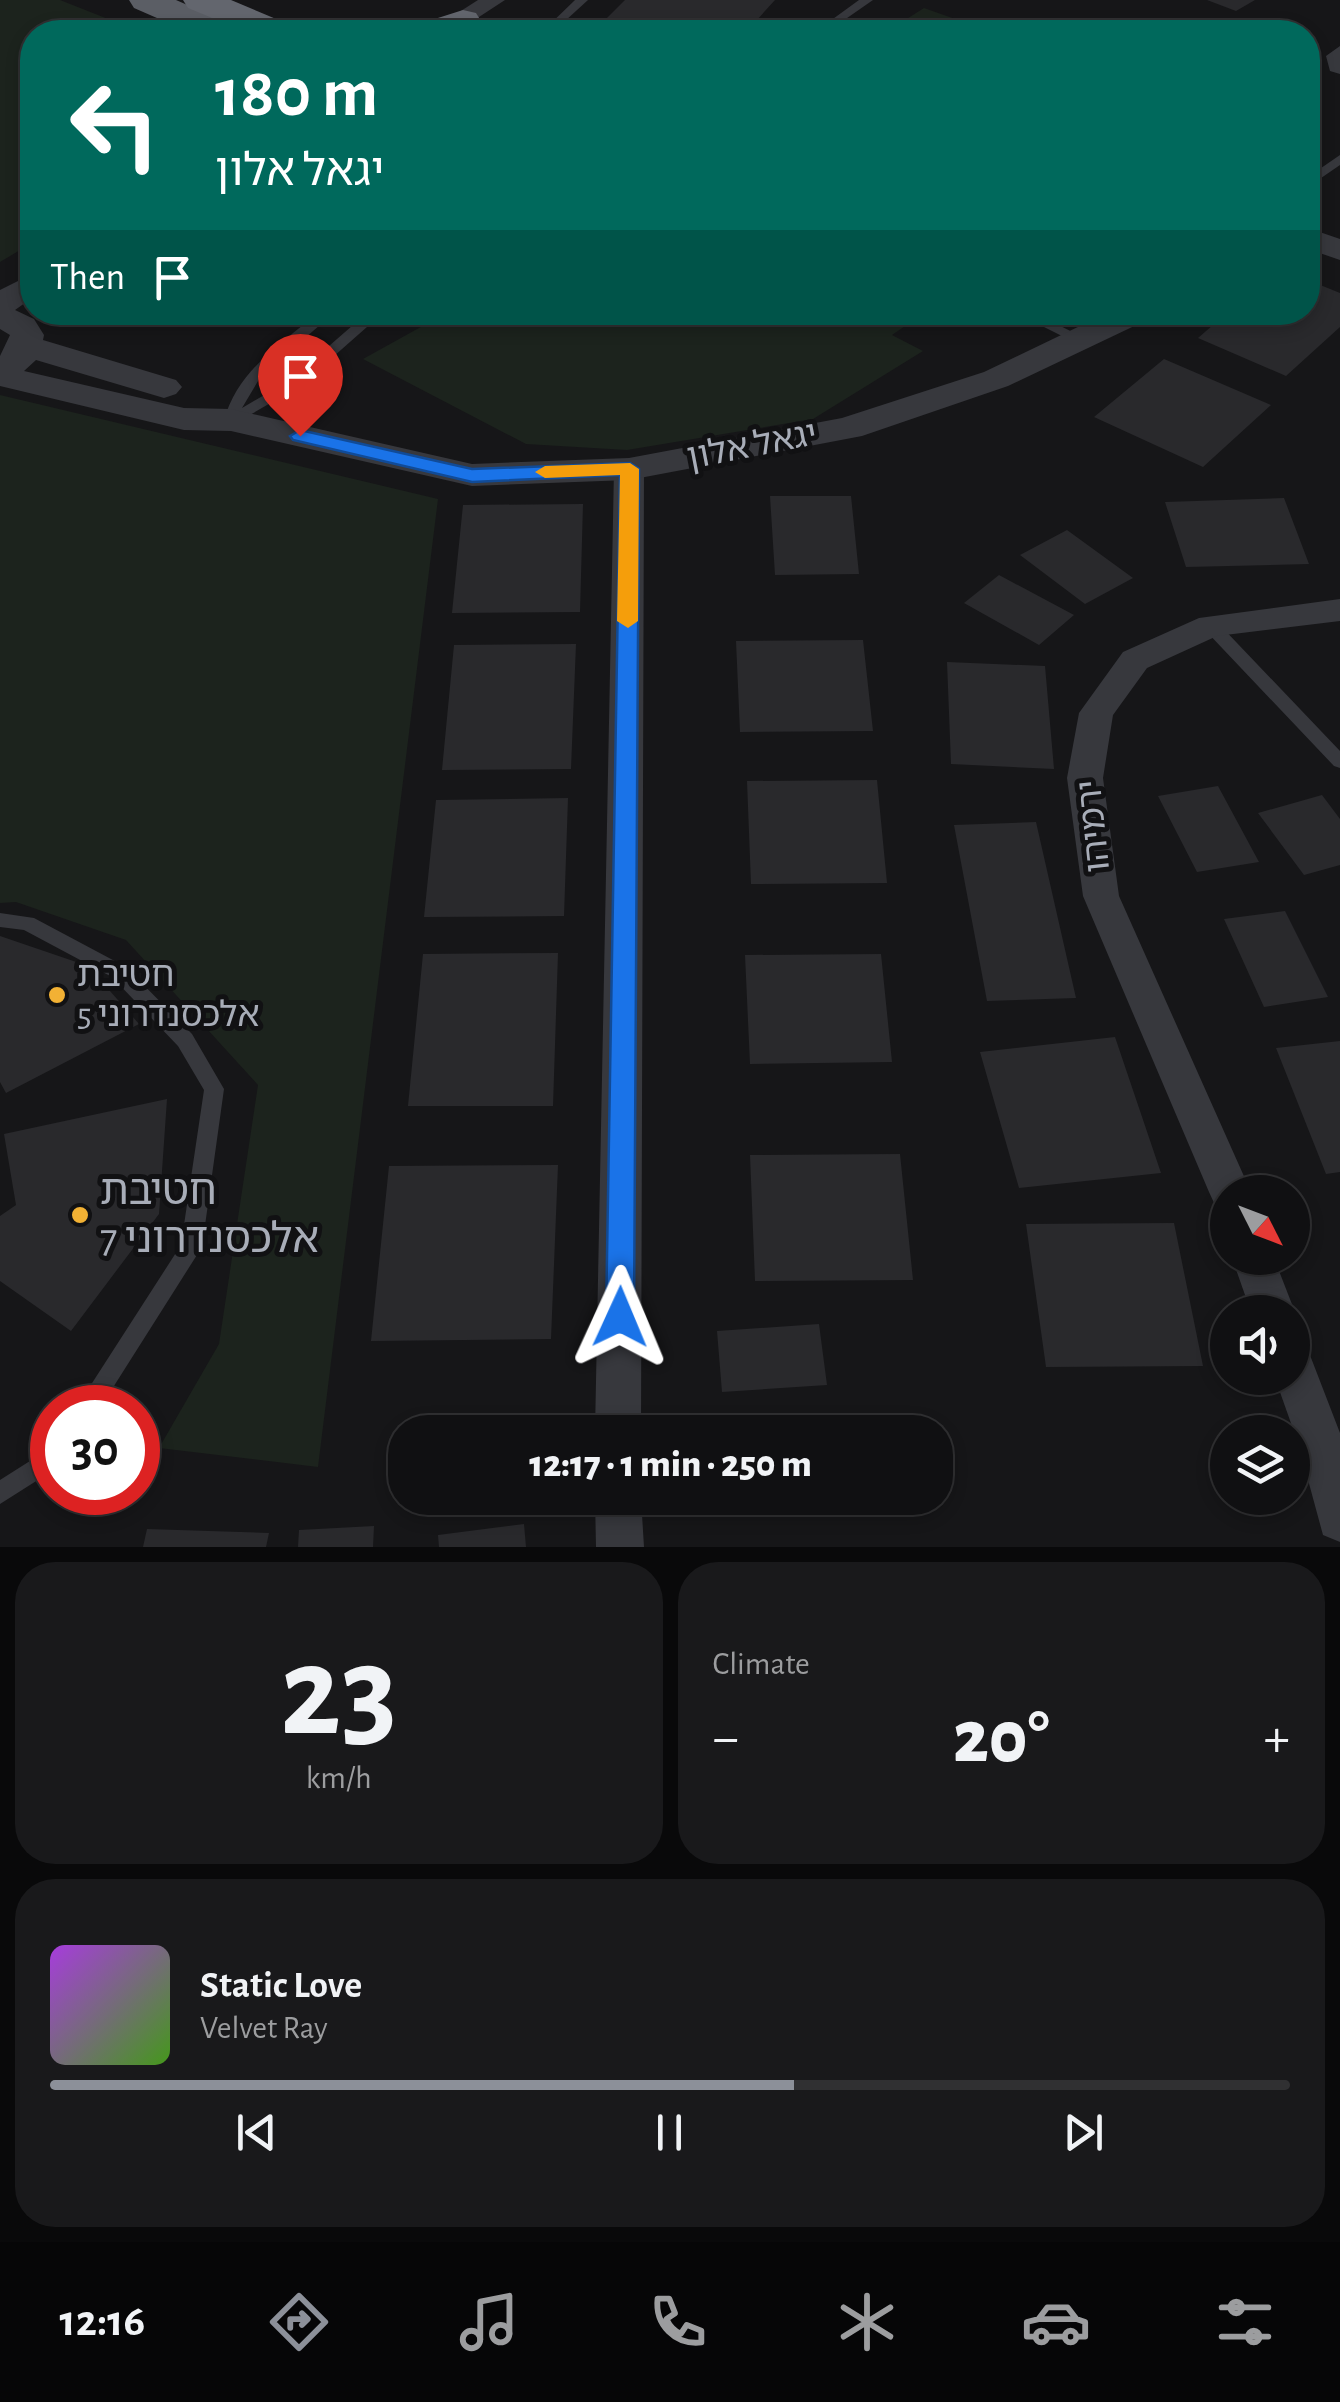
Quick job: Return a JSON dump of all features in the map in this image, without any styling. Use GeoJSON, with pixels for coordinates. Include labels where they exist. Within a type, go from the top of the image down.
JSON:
{"type":"FeatureCollection","features":[{"type":"Feature","properties":{"kind":"highway"},"geometry":{"type":"LineString","coordinates":[[147,0],[201,20]]}},
{"type":"Feature","properties":{"kind":"street"},"geometry":{"type":"LineString","coordinates":[[472,20],[505,3]]}},
{"type":"Feature","properties":{"kind":"street","name":"יגאל אלון"},"geometry":{"type":"LineString","coordinates":[[0,374],[184,419],[231,420],[472,476],[630,469],[849,428],[996,379],[1113,325]]}},
{"type":"Feature","properties":{"kind":"street"},"geometry":{"type":"LineString","coordinates":[[0,374],[20,357],[18,332]]}},
{"type":"Feature","properties":{"kind":"street","name":"יגאל אלון"},"geometry":{"type":"LineString","coordinates":[[18,332],[204,399],[231,420]]}},
{"type":"Feature","properties":{"kind":"street"},"geometry":{"type":"LineString","coordinates":[[618,1415],[630,469]]}},
{"type":"Feature","properties":{"kind":"street","name":"ירמיהו"},"geometry":{"type":"LineString","coordinates":[[1223,1175],[1101,896],[1085,778],[1096,713],[1135,660],[1211,626],[1340,610]]}},
{"type":"Feature","properties":{"kind":"street"},"geometry":{"type":"LineString","coordinates":[[1308,1395],[1331,1442],[1340,1519]]}},
{"type":"Feature","properties":{"kind":"street"},"geometry":{"type":"LineString","coordinates":[[619,1515],[620,1547]]}},
{"type":"Feature","properties":{"kind":"lane"},"geometry":{"type":"LineString","coordinates":[[560,20],[582,0]]}},
{"type":"Feature","properties":{"kind":"lane"},"geometry":{"type":"LineString","coordinates":[[838,20],[867,0]]}},
{"type":"Feature","properties":{"kind":"lane"},"geometry":{"type":"LineString","coordinates":[[1340,50],[1332,56],[1334,68],[1340,70]]}},
{"type":"Feature","properties":{"kind":"lane"},"geometry":{"type":"LineString","coordinates":[[1320,174],[1340,158]]}},
{"type":"Feature","properties":{"kind":"lane"},"geometry":{"type":"LineString","coordinates":[[231,420],[243,390],[314,325]]}},
{"type":"Feature","properties":{"kind":"lane"},"geometry":{"type":"LineString","coordinates":[[231,420],[295,383],[361,325]]}},
{"type":"Feature","properties":{"kind":"lane"},"geometry":{"type":"LineString","coordinates":[[1049,325],[1083,341]]}},
{"type":"Feature","properties":{"kind":"lane"},"geometry":{"type":"LineString","coordinates":[[1211,626],[1340,762]]}},
{"type":"Feature","properties":{"kind":"lane"},"geometry":{"type":"LineString","coordinates":[[0,920],[27,923],[119,972],[185,1040],[214,1089],[190,1247],[102,1385]]}},
{"type":"Feature","properties":{"kind":"lane"},"geometry":{"type":"LineString","coordinates":[[0,1494],[30,1473]]}},
{"type":"Feature","properties":{"kind":"shaded area"},"geometry":{"type":"Polygon","coordinates":[[[0,0],[60,0],[111,20],[20,20],[20,250],[0,262],[0,0]]]}},
{"type":"Feature","properties":{"kind":"shaded area"},"geometry":{"type":"Polygon","coordinates":[[[924,8],[958,20],[905,20],[924,8]]]}},
{"type":"Feature","properties":{"kind":"shaded area"},"geometry":{"type":"Polygon","coordinates":[[[424,325],[907,325],[892,335],[923,351],[813,419],[627,450],[526,444],[363,359],[424,325]]]}},
{"type":"Feature","properties":{"kind":"shaded area"},"geometry":{"type":"Polygon","coordinates":[[[0,395],[438,499],[318,1467],[160,1448],[219,1344],[258,1085],[126,940],[16,902],[0,903],[0,395]]]}},
{"type":"Feature","properties":{"kind":"building"},"geometry":{"type":"Polygon","coordinates":[[[625,0],[775,0],[757,20],[605,20],[625,0]]]}},
{"type":"Feature","properties":{"kind":"building"},"geometry":{"type":"Polygon","coordinates":[[[1207,0],[1255,0],[1236,11],[1207,0]]]}},
{"type":"Feature","properties":{"kind":"building"},"geometry":{"type":"Polygon","coordinates":[[[1320,285],[1340,293],[1340,327],[1286,376],[1198,338],[1213,325],[1320,325],[1320,285]]]}},
{"type":"Feature","properties":{"kind":"building"},"geometry":{"type":"Polygon","coordinates":[[[1164,359],[1271,405],[1203,467],[1094,417],[1164,359]]]}},
{"type":"Feature","properties":{"kind":"building"},"geometry":{"type":"Polygon","coordinates":[[[770,496],[851,496],[859,574],[775,575],[770,496]]]}},
{"type":"Feature","properties":{"kind":"building"},"geometry":{"type":"Polygon","coordinates":[[[1284,498],[1309,564],[1186,567],[1165,502],[1284,498]]]}},
{"type":"Feature","properties":{"kind":"building"},"geometry":{"type":"Polygon","coordinates":[[[583,504],[580,612],[452,613],[463,505],[583,504]]]}},
{"type":"Feature","properties":{"kind":"building"},"geometry":{"type":"Polygon","coordinates":[[[1067,530],[1133,578],[1085,604],[1020,555],[1067,530]]]}},
{"type":"Feature","properties":{"kind":"building"},"geometry":{"type":"Polygon","coordinates":[[[999,575],[1074,615],[1039,645],[964,603],[999,575]]]}},
{"type":"Feature","properties":{"kind":"building"},"geometry":{"type":"Polygon","coordinates":[[[863,640],[873,731],[740,732],[736,641],[863,640]]]}},
{"type":"Feature","properties":{"kind":"building"},"geometry":{"type":"Polygon","coordinates":[[[576,644],[571,769],[442,770],[454,645],[576,644]]]}},
{"type":"Feature","properties":{"kind":"building"},"geometry":{"type":"Polygon","coordinates":[[[947,662],[1045,666],[1054,769],[951,764],[947,662]]]}},
{"type":"Feature","properties":{"kind":"building"},"geometry":{"type":"Polygon","coordinates":[[[877,780],[887,883],[751,884],[747,781],[877,780]]]}},
{"type":"Feature","properties":{"kind":"building"},"geometry":{"type":"Polygon","coordinates":[[[1218,786],[1259,862],[1197,872],[1158,796],[1218,786]]]}},
{"type":"Feature","properties":{"kind":"building"},"geometry":{"type":"Polygon","coordinates":[[[1322,795],[1340,819],[1340,865],[1304,875],[1258,813],[1322,795]]]}},
{"type":"Feature","properties":{"kind":"building"},"geometry":{"type":"Polygon","coordinates":[[[568,798],[564,916],[424,917],[436,800],[568,798]]]}},
{"type":"Feature","properties":{"kind":"building"},"geometry":{"type":"Polygon","coordinates":[[[1036,822],[1076,998],[987,1001],[954,825],[1036,822]]]}},
{"type":"Feature","properties":{"kind":"building"},"geometry":{"type":"Polygon","coordinates":[[[1285,911],[1328,997],[1264,1007],[1224,919],[1285,911]]]}},
{"type":"Feature","properties":{"kind":"building","name":"חטיבת אלכסנדרוני 5"},"geometry":{"type":"Polygon","coordinates":[[[0,936],[88,966],[139,1024],[6,1093],[0,1082],[0,936]]]}},
{"type":"Feature","properties":{"kind":"building"},"geometry":{"type":"Polygon","coordinates":[[[558,953],[553,1106],[408,1106],[423,954],[558,953]]]}},
{"type":"Feature","properties":{"kind":"building"},"geometry":{"type":"Polygon","coordinates":[[[881,954],[892,1062],[750,1064],[745,955],[881,954]]]}},
{"type":"Feature","properties":{"kind":"building"},"geometry":{"type":"Polygon","coordinates":[[[1115,1037],[1161,1173],[1019,1188],[980,1052],[1115,1037]]]}},
{"type":"Feature","properties":{"kind":"building"},"geometry":{"type":"Polygon","coordinates":[[[1340,1041],[1340,1172],[1326,1174],[1276,1048],[1340,1041]]]}},
{"type":"Feature","properties":{"kind":"building","name":"חטיבת אלכסנדרוני 7"},"geometry":{"type":"Polygon","coordinates":[[[167,1099],[159,1214],[71,1331],[0,1281],[0,1216],[16,1205],[4,1134],[167,1099]]]}},
{"type":"Feature","properties":{"kind":"building"},"geometry":{"type":"Polygon","coordinates":[[[900,1154],[913,1280],[755,1281],[750,1155],[900,1154]]]}},
{"type":"Feature","properties":{"kind":"building"},"geometry":{"type":"Polygon","coordinates":[[[558,1165],[551,1339],[371,1341],[389,1166],[558,1165]]]}},
{"type":"Feature","properties":{"kind":"building"},"geometry":{"type":"Polygon","coordinates":[[[1174,1223],[1203,1366],[1046,1367],[1026,1224],[1174,1223]]]}},
{"type":"Feature","properties":{"kind":"building"},"geometry":{"type":"Polygon","coordinates":[[[819,1324],[827,1385],[722,1392],[717,1331],[819,1324]]]}},
{"type":"Feature","properties":{"kind":"building"},"geometry":{"type":"Polygon","coordinates":[[[524,1524],[526,1547],[439,1547],[438,1535],[524,1524]]]}},
{"type":"Feature","properties":{"kind":"building"},"geometry":{"type":"Polygon","coordinates":[[[374,1526],[373,1547],[298,1547],[299,1530],[374,1526]]]}},
{"type":"Feature","properties":{"kind":"building"},"geometry":{"type":"Polygon","coordinates":[[[147,1529],[269,1533],[266,1547],[143,1547],[147,1529]]]}},
{"type":"Feature","properties":{"kind":"slow traffic"},"geometry":{"type":"LineString","coordinates":[[545,472],[630,469],[628,621]]}},
{"type":"Feature","properties":{"kind":"place","name":"חטיבת אלכסנדרוני 5"},"geometry":{"type":"Point","coordinates":[57,995]}},
{"type":"Feature","properties":{"kind":"place","name":"חטיבת אלכסנדרוני 7"},"geometry":{"type":"Point","coordinates":[80,1215]}},
{"type":"Feature","properties":{"kind":"route"},"geometry":{"type":"LineString","coordinates":[[300,436],[472,476],[630,469],[620,1317]]}}]}
